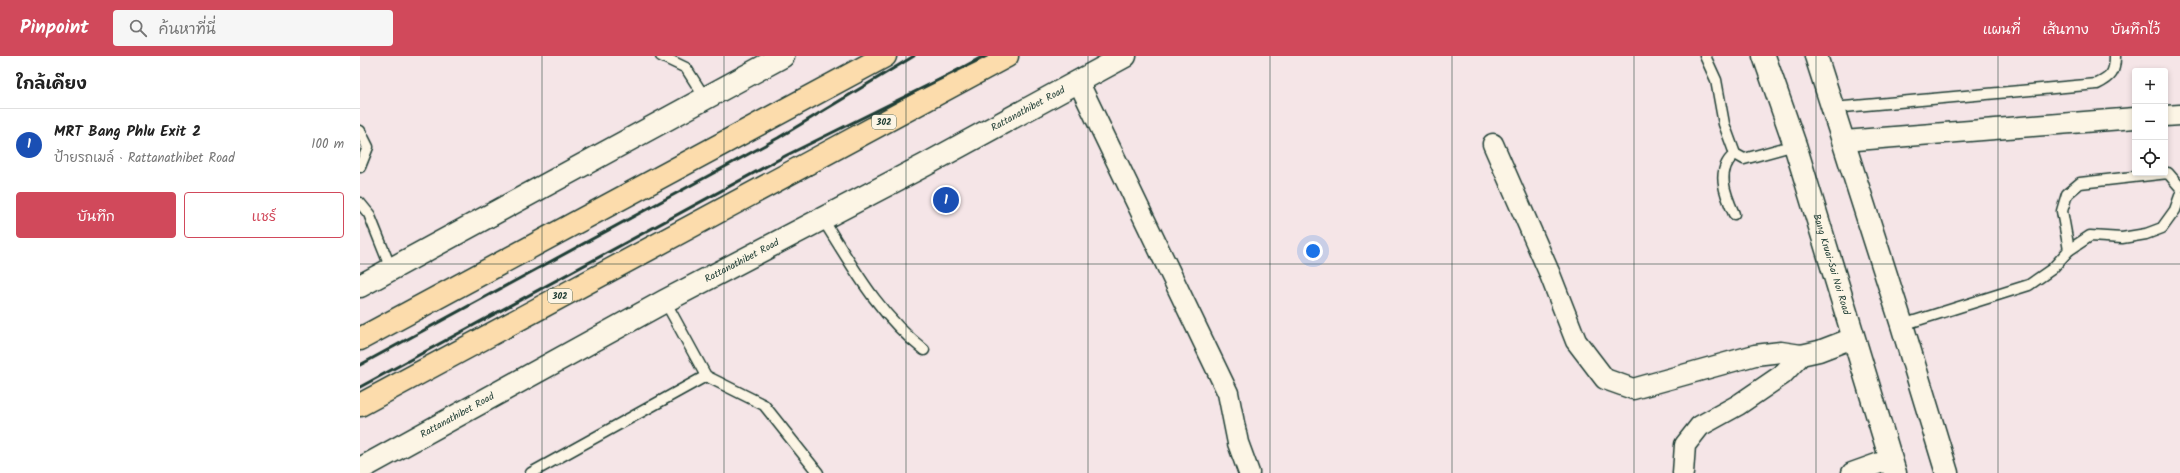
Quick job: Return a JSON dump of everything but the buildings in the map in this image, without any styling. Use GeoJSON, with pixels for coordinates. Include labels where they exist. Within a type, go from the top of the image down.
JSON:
{"type":"FeatureCollection","features":[{"type":"Feature","properties":{"kind":"main road"},"geometry":{"type":"LineString","coordinates":[[360,286],[783,56]]}},
{"type":"Feature","properties":{"kind":"main road"},"geometry":{"type":"LineString","coordinates":[[360,339],[731,140],[884,56]]}},
{"type":"Feature","properties":{"kind":"main road","name":"302"},"geometry":{"type":"LineString","coordinates":[[360,405],[761,187],[1007,56]]}},
{"type":"Feature","properties":{"kind":"main road","name":"Rattanathibet Road"},"geometry":{"type":"LineString","coordinates":[[360,468],[665,302],[1125,56]]}},
{"type":"Feature","properties":{"kind":"main road","name":"Bang Kruai-Sai Noi Road"},"geometry":{"type":"LineString","coordinates":[[1764,56],[1795,145],[1893,466]]}},
{"type":"Feature","properties":{"kind":"main road"},"geometry":{"type":"LineString","coordinates":[[1816,56],[1902,325],[1947,473]]}},
{"type":"Feature","properties":{"kind":"street"},"geometry":{"type":"LineString","coordinates":[[1078,81],[1228,393],[1238,443],[1249,473]]}},
{"type":"Feature","properties":{"kind":"street"},"geometry":{"type":"LineString","coordinates":[[2168,116],[2180,115]]}},
{"type":"Feature","properties":{"kind":"street"},"geometry":{"type":"LineString","coordinates":[[1844,141],[2132,118]]}},
{"type":"Feature","properties":{"kind":"street"},"geometry":{"type":"LineString","coordinates":[[1494,144],[1550,272],[1576,342],[1605,379],[1633,390],[1755,355],[1781,352],[1801,355],[1819,352],[1853,338]]}},
{"type":"Feature","properties":{"kind":"street"},"geometry":{"type":"LineString","coordinates":[[1683,473],[1685,445],[1700,426],[1738,405],[1782,375],[1801,355]]}},
{"type":"Feature","properties":{"kind":"street"},"geometry":{"type":"LineString","coordinates":[[1852,473],[1893,466]]}},
{"type":"Feature","properties":{"kind":"lane"},"geometry":{"type":"LineString","coordinates":[[661,56],[686,68],[705,98]]}},
{"type":"Feature","properties":{"kind":"lane"},"geometry":{"type":"LineString","coordinates":[[1705,56],[1716,80],[1724,124],[1735,154],[1744,159],[1795,145]]}},
{"type":"Feature","properties":{"kind":"lane"},"geometry":{"type":"LineString","coordinates":[[1833,108],[2097,84],[2109,78],[2114,70],[2114,56]]}},
{"type":"Feature","properties":{"kind":"lane"},"geometry":{"type":"LineString","coordinates":[[360,131],[368,147],[360,167]]}},
{"type":"Feature","properties":{"kind":"lane"},"geometry":{"type":"LineString","coordinates":[[1734,214],[1723,185],[1724,172],[1729,158],[1735,154]]}},
{"type":"Feature","properties":{"kind":"lane"},"geometry":{"type":"LineString","coordinates":[[2069,250],[2062,210],[2067,194],[2080,183],[2168,173],[2180,187]]}},
{"type":"Feature","properties":{"kind":"lane"},"geometry":{"type":"LineString","coordinates":[[1902,325],[2029,285],[2052,269],[2069,250],[2090,236],[2122,238],[2146,234],[2162,228],[2176,210],[2180,196]]}},
{"type":"Feature","properties":{"kind":"lane"},"geometry":{"type":"LineString","coordinates":[[360,203],[368,214],[391,269]]}},
{"type":"Feature","properties":{"kind":"lane"},"geometry":{"type":"LineString","coordinates":[[822,218],[869,293],[901,332],[924,350]]}},
{"type":"Feature","properties":{"kind":"lane"},"geometry":{"type":"LineString","coordinates":[[665,302],[706,376],[764,405],[818,473]]}},
{"type":"Feature","properties":{"kind":"lane"},"geometry":{"type":"LineString","coordinates":[[531,473],[706,376]]}},
{"type":"Feature","properties":{"kind":"railway"},"geometry":{"type":"LineString","coordinates":[[360,365],[778,138],[914,56]]}},
{"type":"Feature","properties":{"kind":"railway"},"geometry":{"type":"LineString","coordinates":[[360,387],[787,155],[987,56]]}},
{"type":"Feature","properties":{"kind":"place","name":"MRT Bang Phlu Exit 2"},"geometry":{"type":"Point","coordinates":[946,200]}}]}
